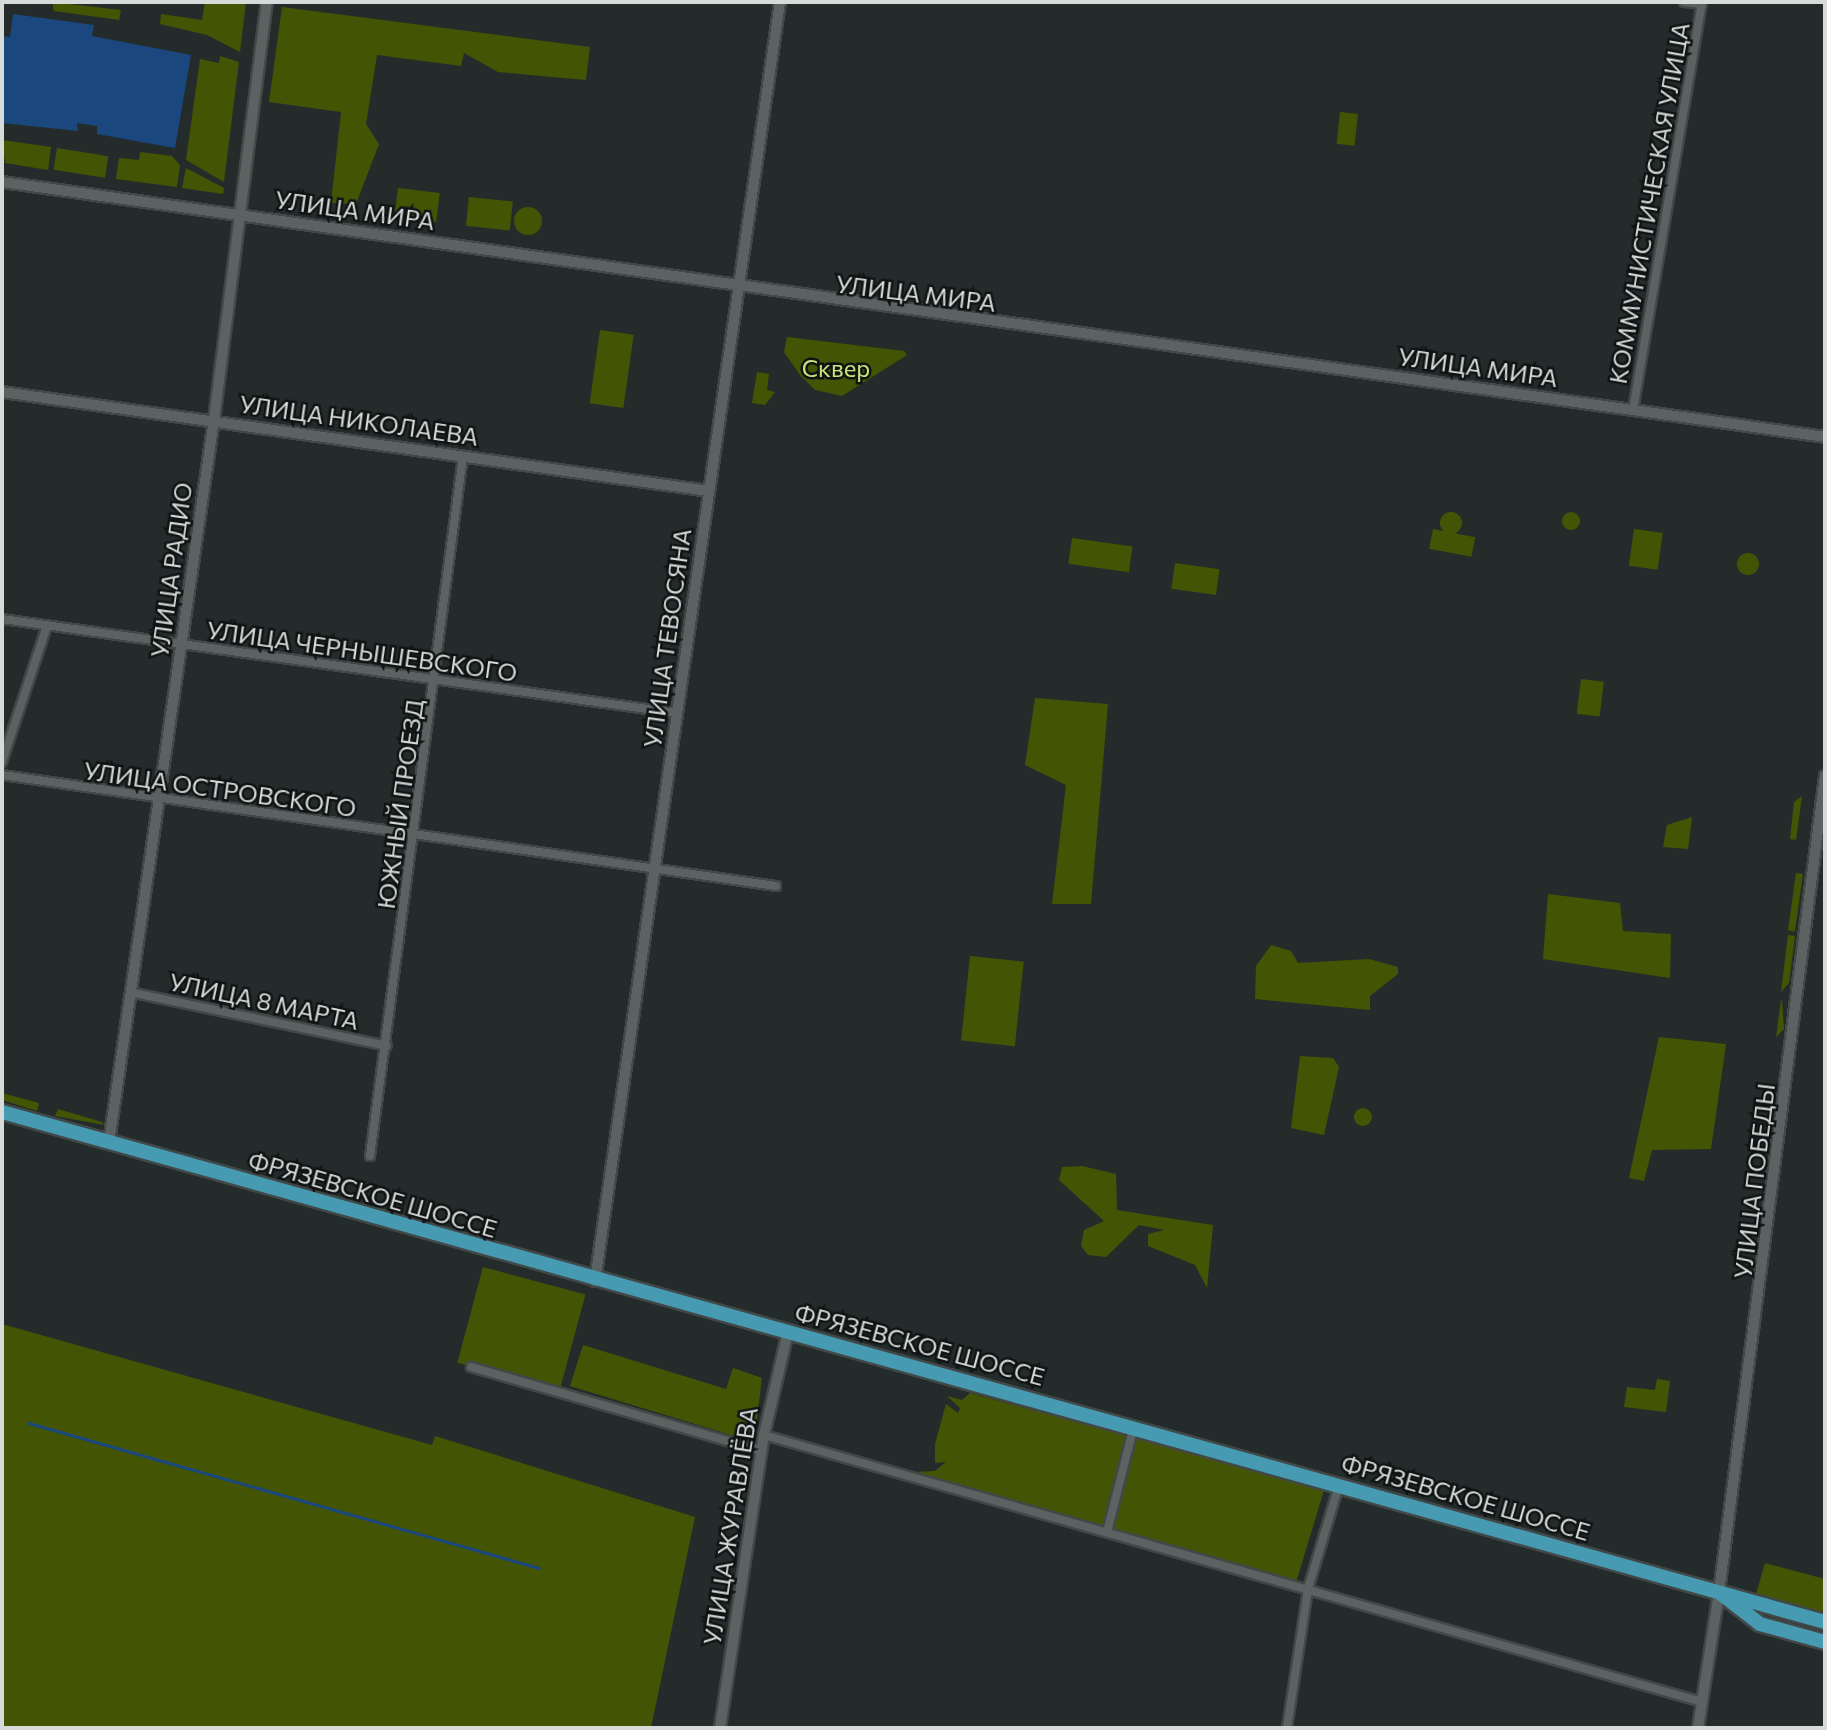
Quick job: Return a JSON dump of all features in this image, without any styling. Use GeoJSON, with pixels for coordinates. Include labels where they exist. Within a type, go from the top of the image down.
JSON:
{"type":"FeatureCollection","features":[{"type":"Feature","properties":{"kind":"highway","name":"ФРЯЗЕВСКОЕ ШОССЕ"},"geometry":{"type":"LineString","coordinates":[[2,1112],[595,1280],[1339,1483],[1825,1622]]}},
{"type":"Feature","properties":{"kind":"highway"},"geometry":{"type":"LineString","coordinates":[[1719,1592],[1760,1624],[1825,1642]]}},
{"type":"Feature","properties":{"kind":"main road","name":"УЛИЦА РАДИО"},"geometry":{"type":"LineString","coordinates":[[109,1142],[134,993],[159,798],[214,420],[267,2]]}},
{"type":"Feature","properties":{"kind":"main road","name":"УЛИЦА ТЕВОСЯНА"},"geometry":{"type":"LineString","coordinates":[[595,1280],[780,2]]}},
{"type":"Feature","properties":{"kind":"main road","name":"УЛИЦА МИРА"},"geometry":{"type":"LineString","coordinates":[[2,182],[740,289],[1825,437]]}},
{"type":"Feature","properties":{"kind":"main road","name":"УЛИЦА НИКОЛАЕВА"},"geometry":{"type":"LineString","coordinates":[[2,392],[709,491]]}},
{"type":"Feature","properties":{"kind":"main road","name":"УЛИЦА ПОБЕДЫ"},"geometry":{"type":"LineString","coordinates":[[1719,1592],[1825,775]]}},
{"type":"Feature","properties":{"kind":"street"},"geometry":{"type":"LineString","coordinates":[[1684,2],[1702,3]]}},
{"type":"Feature","properties":{"kind":"street","name":"КОММУНИСТИЧЕСКАЯ УЛИЦА"},"geometry":{"type":"LineString","coordinates":[[1633,410],[1702,3]]}},
{"type":"Feature","properties":{"kind":"street","name":"ЮЖНЫЙ ПРОЕЗД"},"geometry":{"type":"LineString","coordinates":[[370,1157],[437,681],[463,456]]}},
{"type":"Feature","properties":{"kind":"street","name":"УЛИЦА ЧЕРНЫШЕВСКОГО"},"geometry":{"type":"LineString","coordinates":[[2,620],[676,713]]}},
{"type":"Feature","properties":{"kind":"street"},"geometry":{"type":"LineString","coordinates":[[2,762],[47,626]]}},
{"type":"Feature","properties":{"kind":"street","name":"УЛИЦА ОСТРОВСКОГО"},"geometry":{"type":"LineString","coordinates":[[2,775],[641,870],[657,866]]}},
{"type":"Feature","properties":{"kind":"street"},"geometry":{"type":"LineString","coordinates":[[657,866],[776,886]]}},
{"type":"Feature","properties":{"kind":"street","name":"УЛИЦА 8 МАРТА"},"geometry":{"type":"LineString","coordinates":[[134,993],[387,1046]]}},
{"type":"Feature","properties":{"kind":"street","name":"УЛИЦА ЖУРАВЛЁВА"},"geometry":{"type":"LineString","coordinates":[[720,1728],[762,1451],[788,1332]]}},
{"type":"Feature","properties":{"kind":"street"},"geometry":{"type":"LineString","coordinates":[[471,1367],[762,1451]]}},
{"type":"Feature","properties":{"kind":"street"},"geometry":{"type":"LineString","coordinates":[[1107,1532],[1134,1426]]}},
{"type":"Feature","properties":{"kind":"street"},"geometry":{"type":"LineString","coordinates":[[765,1435],[1702,1702]]}},
{"type":"Feature","properties":{"kind":"street"},"geometry":{"type":"LineString","coordinates":[[1287,1728],[1308,1589],[1339,1483]]}},
{"type":"Feature","properties":{"kind":"street"},"geometry":{"type":"LineString","coordinates":[[1698,1728],[1719,1592]]}},
{"type":"Feature","properties":{"kind":"green space"},"geometry":{"type":"Polygon","coordinates":[[[52,2],[121,10],[119,20],[54,11],[52,2]]]}},
{"type":"Feature","properties":{"kind":"green space"},"geometry":{"type":"Polygon","coordinates":[[[205,2],[246,2],[240,52],[207,35],[160,24],[161,14],[202,20],[205,2]]]}},
{"type":"Feature","properties":{"kind":"green space"},"geometry":{"type":"Polygon","coordinates":[[[282,7],[590,47],[586,80],[498,72],[464,53],[461,66],[377,55],[366,124],[379,144],[356,204],[331,203],[341,112],[269,102],[282,7]]]}},
{"type":"Feature","properties":{"kind":"green space"},"geometry":{"type":"Polygon","coordinates":[[[220,56],[239,62],[224,182],[186,160],[200,59],[219,63],[220,56]]]}},
{"type":"Feature","properties":{"kind":"green space"},"geometry":{"type":"Polygon","coordinates":[[[1340,112],[1358,114],[1355,146],[1337,144],[1340,112]]]}},
{"type":"Feature","properties":{"kind":"green space"},"geometry":{"type":"Polygon","coordinates":[[[2,140],[51,147],[48,170],[5,163],[2,140]]]}},
{"type":"Feature","properties":{"kind":"green space"},"geometry":{"type":"Polygon","coordinates":[[[57,148],[108,156],[105,178],[54,170],[57,148]]]}},
{"type":"Feature","properties":{"kind":"green space"},"geometry":{"type":"Polygon","coordinates":[[[140,152],[172,156],[180,165],[177,187],[116,179],[119,158],[139,160],[140,152]]]}},
{"type":"Feature","properties":{"kind":"green space"},"geometry":{"type":"Polygon","coordinates":[[[186,168],[224,188],[223,194],[182,188],[186,168]]]}},
{"type":"Feature","properties":{"kind":"green space"},"geometry":{"type":"Polygon","coordinates":[[[398,188],[440,193],[436,222],[394,217],[398,188]]]}},
{"type":"Feature","properties":{"kind":"green space"},"geometry":{"type":"Polygon","coordinates":[[[469,197],[513,202],[510,230],[466,226],[469,197]]]}},
{"type":"Feature","properties":{"kind":"green space"},"geometry":{"type":"Polygon","coordinates":[[[528,207],[538,211],[542,221],[538,231],[528,235],[518,231],[514,221],[518,211],[528,207]]]}},
{"type":"Feature","properties":{"kind":"green space"},"geometry":{"type":"Polygon","coordinates":[[[600,330],[634,335],[623,408],[590,403],[600,330]]]}},
{"type":"Feature","properties":{"kind":"green space","name":"Сквер"},"geometry":{"type":"Polygon","coordinates":[[[787,337],[904,351],[907,355],[842,396],[815,390],[800,375],[784,352],[787,337]]]}},
{"type":"Feature","properties":{"kind":"green space"},"geometry":{"type":"Polygon","coordinates":[[[757,372],[769,374],[767,390],[775,392],[765,405],[752,403],[757,372]]]}},
{"type":"Feature","properties":{"kind":"green space"},"geometry":{"type":"Polygon","coordinates":[[[1451,512],[1459,515],[1462,523],[1459,531],[1451,534],[1443,531],[1440,523],[1443,515],[1451,512]]]}},
{"type":"Feature","properties":{"kind":"green space"},"geometry":{"type":"Polygon","coordinates":[[[1567,512],[1575,512],[1580,521],[1578,528],[1567,530],[1562,525],[1562,517],[1567,512]]]}},
{"type":"Feature","properties":{"kind":"green space"},"geometry":{"type":"Polygon","coordinates":[[[1433,529],[1475,537],[1471,557],[1429,549],[1433,529]]]}},
{"type":"Feature","properties":{"kind":"green space"},"geometry":{"type":"Polygon","coordinates":[[[1634,529],[1663,533],[1658,570],[1629,566],[1634,529]]]}},
{"type":"Feature","properties":{"kind":"green space"},"geometry":{"type":"Polygon","coordinates":[[[1072,538],[1132,546],[1129,572],[1068,564],[1072,538]]]}},
{"type":"Feature","properties":{"kind":"green space"},"geometry":{"type":"Polygon","coordinates":[[[1748,553],[1756,556],[1759,564],[1756,572],[1748,575],[1740,572],[1737,564],[1740,556],[1748,553]]]}},
{"type":"Feature","properties":{"kind":"green space"},"geometry":{"type":"Polygon","coordinates":[[[1175,563],[1220,569],[1216,595],[1171,589],[1175,563]]]}},
{"type":"Feature","properties":{"kind":"green space"},"geometry":{"type":"Polygon","coordinates":[[[1581,679],[1604,682],[1600,717],[1577,714],[1581,679]]]}},
{"type":"Feature","properties":{"kind":"green space"},"geometry":{"type":"Polygon","coordinates":[[[1035,698],[1108,704],[1091,904],[1052,904],[1066,785],[1025,765],[1035,698]]]}},
{"type":"Feature","properties":{"kind":"green space"},"geometry":{"type":"Polygon","coordinates":[[[1802,796],[1796,840],[1790,839],[1794,802],[1802,796]]]}},
{"type":"Feature","properties":{"kind":"green space"},"geometry":{"type":"Polygon","coordinates":[[[1692,817],[1688,849],[1663,847],[1667,825],[1692,817]]]}},
{"type":"Feature","properties":{"kind":"green space"},"geometry":{"type":"Polygon","coordinates":[[[1796,873],[1803,874],[1795,931],[1788,930],[1796,873]]]}},
{"type":"Feature","properties":{"kind":"green space"},"geometry":{"type":"Polygon","coordinates":[[[1548,894],[1620,903],[1623,931],[1671,934],[1670,978],[1543,959],[1548,894]]]}},
{"type":"Feature","properties":{"kind":"green space"},"geometry":{"type":"Polygon","coordinates":[[[1788,935],[1795,936],[1789,983],[1781,992],[1788,935]]]}},
{"type":"Feature","properties":{"kind":"green space"},"geometry":{"type":"Polygon","coordinates":[[[1271,945],[1291,951],[1298,963],[1369,959],[1398,967],[1398,974],[1370,996],[1370,1010],[1255,999],[1256,966],[1271,945]]]}},
{"type":"Feature","properties":{"kind":"green space"},"geometry":{"type":"Polygon","coordinates":[[[970,956],[1024,962],[1015,1046],[961,1041],[970,956]]]}},
{"type":"Feature","properties":{"kind":"green space"},"geometry":{"type":"Polygon","coordinates":[[[1781,1000],[1784,1029],[1776,1037],[1781,1000]]]}},
{"type":"Feature","properties":{"kind":"green space"},"geometry":{"type":"Polygon","coordinates":[[[1659,1037],[1726,1044],[1711,1149],[1652,1150],[1644,1181],[1629,1178],[1659,1037]]]}},
{"type":"Feature","properties":{"kind":"green space"},"geometry":{"type":"Polygon","coordinates":[[[1300,1056],[1333,1058],[1339,1067],[1324,1135],[1291,1128],[1300,1056]]]}},
{"type":"Feature","properties":{"kind":"green space"},"geometry":{"type":"Polygon","coordinates":[[[2,1093],[39,1103],[37,1111],[2,1100],[2,1093]]]}},
{"type":"Feature","properties":{"kind":"green space"},"geometry":{"type":"Polygon","coordinates":[[[1363,1108],[1371,1113],[1372,1117],[1367,1125],[1363,1126],[1355,1121],[1354,1117],[1359,1109],[1363,1108]]]}},
{"type":"Feature","properties":{"kind":"green space"},"geometry":{"type":"Polygon","coordinates":[[[58,1109],[102,1122],[104,1125],[55,1116],[58,1109]]]}},
{"type":"Feature","properties":{"kind":"green space"},"geometry":{"type":"Polygon","coordinates":[[[1082,1166],[1116,1174],[1117,1210],[1213,1225],[1207,1288],[1195,1265],[1148,1246],[1148,1234],[1164,1230],[1139,1225],[1106,1257],[1088,1255],[1081,1246],[1084,1230],[1104,1221],[1059,1180],[1062,1167],[1082,1166]]]}},
{"type":"Feature","properties":{"kind":"green space"},"geometry":{"type":"Polygon","coordinates":[[[483,1267],[585,1294],[560,1390],[457,1363],[483,1267]]]}},
{"type":"Feature","properties":{"kind":"green space"},"geometry":{"type":"Polygon","coordinates":[[[2,1324],[432,1445],[435,1436],[695,1517],[651,1728],[2,1728],[2,1324]]]}},
{"type":"Feature","properties":{"kind":"green space"},"geometry":{"type":"Polygon","coordinates":[[[583,1345],[726,1389],[733,1368],[762,1378],[754,1442],[570,1386],[583,1345]]]}},
{"type":"Feature","properties":{"kind":"green space"},"geometry":{"type":"Polygon","coordinates":[[[1657,1379],[1670,1381],[1666,1412],[1624,1407],[1627,1387],[1655,1390],[1657,1379]]]}},
{"type":"Feature","properties":{"kind":"green space"},"geometry":{"type":"Polygon","coordinates":[[[970,1393],[1324,1490],[1295,1586],[915,1472],[935,1471],[946,1462],[935,1463],[935,1444],[946,1404],[958,1413],[960,1408],[947,1396],[962,1400],[970,1393]]]}},
{"type":"Feature","properties":{"kind":"green space"},"geometry":{"type":"Polygon","coordinates":[[[1765,1563],[1825,1579],[1825,1613],[1756,1594],[1765,1563]]]}},
{"type":"Feature","properties":{"kind":"water"},"geometry":{"type":"Polygon","coordinates":[[[13,14],[94,25],[92,36],[191,55],[175,148],[97,134],[97,126],[77,123],[78,131],[2,123],[2,36],[10,37],[13,14]]]}},
{"type":"Feature","properties":{"kind":"waterway"},"geometry":{"type":"LineString","coordinates":[[29,1423],[539,1568]]}}]}
